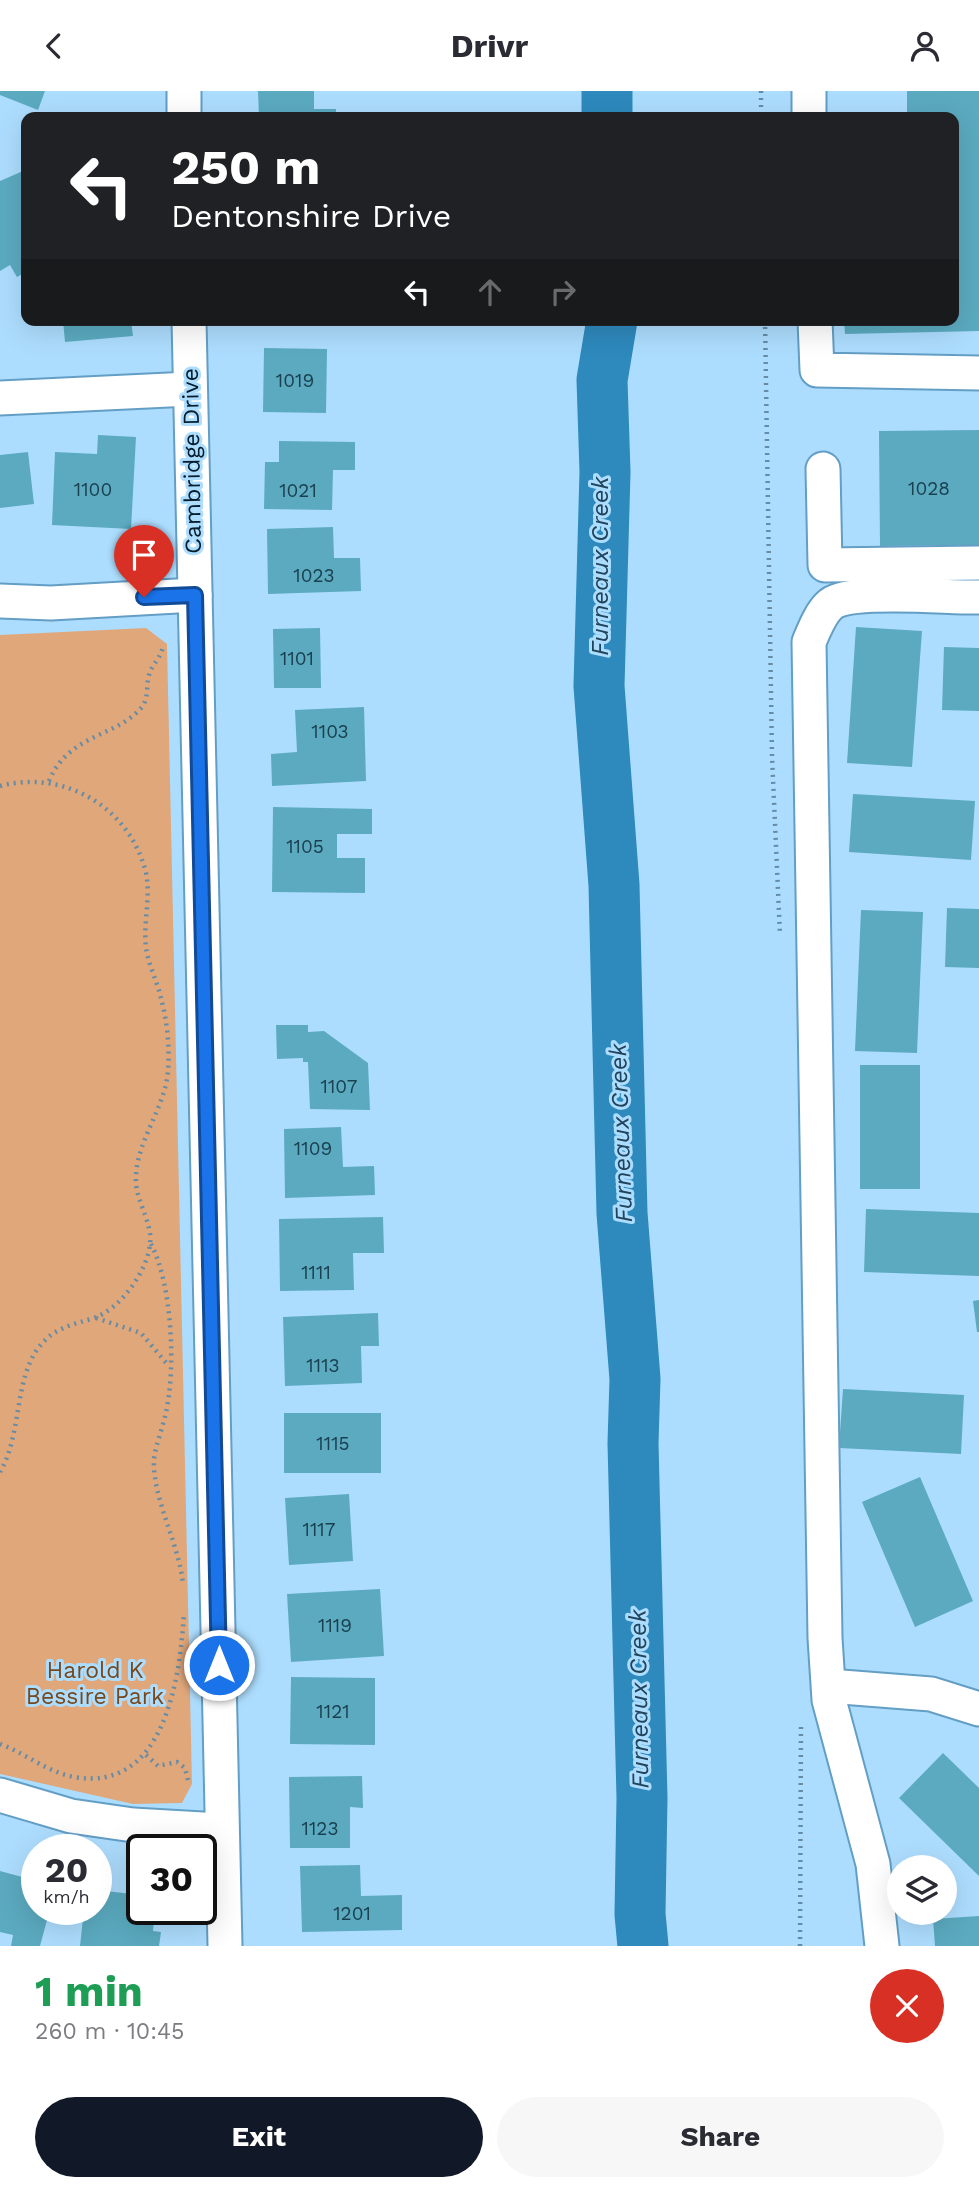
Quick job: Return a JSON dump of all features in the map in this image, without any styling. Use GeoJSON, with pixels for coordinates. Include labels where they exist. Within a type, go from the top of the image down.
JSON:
{"type":"FeatureCollection","features":[{"type":"Feature","properties":{"kind":"street"},"geometry":{"type":"LineString","coordinates":[[184,91],[184,112]]}},
{"type":"Feature","properties":{"kind":"street"},"geometry":{"type":"LineString","coordinates":[[808,91],[809,112]]}},
{"type":"Feature","properties":{"kind":"street","name":"Cambridge Drive"},"geometry":{"type":"LineString","coordinates":[[189,326],[218,1570],[220,1830],[225,1946]]}},
{"type":"Feature","properties":{"kind":"street"},"geometry":{"type":"LineString","coordinates":[[816,326],[817,370],[979,373]]}},
{"type":"Feature","properties":{"kind":"street"},"geometry":{"type":"LineString","coordinates":[[0,398],[190,389]]}},
{"type":"Feature","properties":{"kind":"street"},"geometry":{"type":"LineString","coordinates":[[823,469],[825,565],[979,563]]}},
{"type":"Feature","properties":{"kind":"street"},"geometry":{"type":"LineString","coordinates":[[0,601],[51,603],[195,595]]}},
{"type":"Feature","properties":{"kind":"street"},"geometry":{"type":"LineString","coordinates":[[882,1946],[873,1864],[829,1700],[822,1508],[820,1176],[809,642],[832,603],[859,595],[979,597]]}},
{"type":"Feature","properties":{"kind":"street"},"geometry":{"type":"LineString","coordinates":[[829,1686],[931,1694],[979,1709]]}},
{"type":"Feature","properties":{"kind":"street"},"geometry":{"type":"LineString","coordinates":[[0,1795],[71,1816],[133,1825],[220,1830]]}},
{"type":"Feature","properties":{"kind":"path"},"geometry":{"type":"LineString","coordinates":[[761,91],[761,112]]}},
{"type":"Feature","properties":{"kind":"path"},"geometry":{"type":"LineString","coordinates":[[49,781],[65,755],[143,706],[148,690],[148,677],[160,658],[164,640]]}},
{"type":"Feature","properties":{"kind":"path"},"geometry":{"type":"LineString","coordinates":[[0,786],[31,779],[49,781],[95,799],[114,816],[138,850],[146,874],[149,896],[145,927],[146,949],[166,1018],[168,1072],[162,1099],[138,1157],[136,1183],[151,1243],[164,1280],[169,1366],[166,1412],[154,1459],[157,1483],[180,1562],[184,1592]]}},
{"type":"Feature","properties":{"kind":"path"},"geometry":{"type":"LineString","coordinates":[[0,1472],[19,1418],[28,1367],[38,1347],[73,1322],[95,1318],[125,1295],[139,1273],[151,1243]]}},
{"type":"Feature","properties":{"kind":"path"},"geometry":{"type":"LineString","coordinates":[[95,1318],[141,1333],[169,1366]]}},
{"type":"Feature","properties":{"kind":"path"},"geometry":{"type":"LineString","coordinates":[[0,1744],[59,1774],[94,1779],[115,1773],[146,1755],[161,1727],[174,1688],[185,1604]]}},
{"type":"Feature","properties":{"kind":"path"},"geometry":{"type":"LineString","coordinates":[[146,1755],[158,1766],[177,1762],[185,1767],[190,1789]]}},
{"type":"Feature","properties":{"kind":"green space","name":"Harold K Bessire Park"},"geometry":{"type":"Polygon","coordinates":[[[146,628],[167,644],[192,1784],[182,1803],[133,1804],[0,1774],[0,635],[146,628]]]}},
{"type":"Feature","properties":{"kind":"building"},"geometry":{"type":"Polygon","coordinates":[[[0,91],[45,91],[38,110],[0,95],[0,91]]]}},
{"type":"Feature","properties":{"kind":"building"},"geometry":{"type":"Polygon","coordinates":[[[258,91],[314,91],[314,109],[336,109],[336,112],[259,112],[258,91]]]}},
{"type":"Feature","properties":{"kind":"building"},"geometry":{"type":"Polygon","coordinates":[[[907,91],[979,91],[979,331],[845,334],[844,326],[959,326],[959,112],[907,112],[907,91]]]}},
{"type":"Feature","properties":{"kind":"building"},"geometry":{"type":"Polygon","coordinates":[[[21,172],[21,275],[17,277],[10,265],[0,271],[0,181],[21,172]]]}},
{"type":"Feature","properties":{"kind":"building"},"geometry":{"type":"Polygon","coordinates":[[[64,326],[132,326],[133,336],[65,342],[64,326]]]}},
{"type":"Feature","properties":{"kind":"building"},"geometry":{"type":"Polygon","coordinates":[[[264,348],[327,349],[326,413],[263,412],[264,348]]]}},
{"type":"Feature","properties":{"kind":"building"},"geometry":{"type":"Polygon","coordinates":[[[979,430],[979,545],[880,546],[879,431],[979,430]]]}},
{"type":"Feature","properties":{"kind":"building"},"geometry":{"type":"Polygon","coordinates":[[[98,435],[136,437],[131,529],[52,525],[55,452],[97,454],[98,435]]]}},
{"type":"Feature","properties":{"kind":"building"},"geometry":{"type":"Polygon","coordinates":[[[279,441],[355,442],[355,470],[333,470],[332,510],[264,509],[265,462],[279,462],[279,441]]]}},
{"type":"Feature","properties":{"kind":"building"},"geometry":{"type":"Polygon","coordinates":[[[28,452],[34,504],[0,508],[0,455],[28,452]]]}},
{"type":"Feature","properties":{"kind":"building"},"geometry":{"type":"Polygon","coordinates":[[[333,527],[334,558],[360,558],[361,591],[268,594],[267,529],[333,527]]]}},
{"type":"Feature","properties":{"kind":"building"},"geometry":{"type":"Polygon","coordinates":[[[856,627],[922,631],[912,767],[847,763],[856,627]]]}},
{"type":"Feature","properties":{"kind":"building"},"geometry":{"type":"Polygon","coordinates":[[[320,628],[321,688],[274,688],[273,629],[320,628]]]}},
{"type":"Feature","properties":{"kind":"building"},"geometry":{"type":"Polygon","coordinates":[[[944,647],[979,648],[979,711],[942,710],[944,647]]]}},
{"type":"Feature","properties":{"kind":"building"},"geometry":{"type":"Polygon","coordinates":[[[364,707],[366,781],[272,786],[271,754],[297,752],[295,710],[364,707]]]}},
{"type":"Feature","properties":{"kind":"building"},"geometry":{"type":"Polygon","coordinates":[[[853,794],[975,801],[971,860],[849,852],[853,794]]]}},
{"type":"Feature","properties":{"kind":"building"},"geometry":{"type":"Polygon","coordinates":[[[273,807],[372,809],[372,834],[337,834],[337,858],[365,858],[365,893],[272,892],[273,807]]]}},
{"type":"Feature","properties":{"kind":"building"},"geometry":{"type":"Polygon","coordinates":[[[947,908],[979,909],[979,968],[945,967],[947,908]]]}},
{"type":"Feature","properties":{"kind":"building"},"geometry":{"type":"Polygon","coordinates":[[[861,910],[923,912],[917,1053],[855,1051],[861,910]]]}},
{"type":"Feature","properties":{"kind":"building"},"geometry":{"type":"Polygon","coordinates":[[[276,1025],[308,1025],[308,1032],[324,1031],[368,1063],[370,1110],[310,1109],[308,1062],[303,1062],[303,1058],[277,1059],[276,1025]]]}},
{"type":"Feature","properties":{"kind":"building"},"geometry":{"type":"Polygon","coordinates":[[[860,1065],[920,1065],[920,1189],[860,1189],[860,1065]]]}},
{"type":"Feature","properties":{"kind":"building"},"geometry":{"type":"Polygon","coordinates":[[[341,1127],[343,1167],[374,1166],[375,1195],[285,1198],[284,1129],[341,1127]]]}},
{"type":"Feature","properties":{"kind":"building"},"geometry":{"type":"Polygon","coordinates":[[[866,1209],[979,1213],[979,1276],[864,1272],[866,1209]]]}},
{"type":"Feature","properties":{"kind":"building"},"geometry":{"type":"Polygon","coordinates":[[[383,1217],[384,1253],[353,1253],[354,1290],[280,1291],[279,1219],[383,1217]]]}},
{"type":"Feature","properties":{"kind":"building"},"geometry":{"type":"Polygon","coordinates":[[[979,1300],[979,1332],[977,1332],[973,1301],[979,1300]]]}},
{"type":"Feature","properties":{"kind":"building"},"geometry":{"type":"Polygon","coordinates":[[[378,1313],[379,1346],[361,1346],[362,1383],[285,1386],[283,1317],[378,1313]]]}},
{"type":"Feature","properties":{"kind":"building"},"geometry":{"type":"Polygon","coordinates":[[[843,1389],[964,1395],[961,1454],[839,1448],[843,1389]]]}},
{"type":"Feature","properties":{"kind":"building"},"geometry":{"type":"Polygon","coordinates":[[[284,1413],[381,1413],[381,1473],[284,1473],[284,1413]]]}},
{"type":"Feature","properties":{"kind":"building"},"geometry":{"type":"Polygon","coordinates":[[[920,1477],[973,1601],[915,1627],[862,1502],[920,1477]]]}},
{"type":"Feature","properties":{"kind":"building"},"geometry":{"type":"Polygon","coordinates":[[[349,1494],[353,1561],[289,1565],[285,1498],[349,1494]]]}},
{"type":"Feature","properties":{"kind":"building"},"geometry":{"type":"Polygon","coordinates":[[[380,1589],[384,1656],[291,1662],[287,1594],[380,1589]]]}},
{"type":"Feature","properties":{"kind":"building"},"geometry":{"type":"Polygon","coordinates":[[[291,1677],[375,1678],[375,1745],[290,1744],[291,1677]]]}},
{"type":"Feature","properties":{"kind":"building"},"geometry":{"type":"Polygon","coordinates":[[[943,1753],[979,1788],[979,1876],[899,1798],[943,1753]]]}},
{"type":"Feature","properties":{"kind":"building"},"geometry":{"type":"Polygon","coordinates":[[[362,1776],[363,1808],[350,1807],[350,1848],[290,1848],[289,1777],[362,1776]]]}},
{"type":"Feature","properties":{"kind":"building"},"geometry":{"type":"Polygon","coordinates":[[[360,1865],[361,1896],[402,1895],[402,1930],[302,1932],[300,1866],[360,1865]]]}},
{"type":"Feature","properties":{"kind":"building"},"geometry":{"type":"Polygon","coordinates":[[[0,1871],[21,1877],[21,1925],[46,1925],[40,1946],[11,1946],[13,1935],[0,1932],[0,1871]]]}},
{"type":"Feature","properties":{"kind":"building"},"geometry":{"type":"Polygon","coordinates":[[[112,1892],[126,1893],[126,1925],[154,1925],[153,1931],[161,1932],[159,1946],[80,1946],[82,1925],[112,1925],[112,1892]]]}},
{"type":"Feature","properties":{"kind":"building"},"geometry":{"type":"Polygon","coordinates":[[[979,1916],[979,1946],[935,1946],[933,1925],[957,1925],[957,1917],[979,1916]]]}},
{"type":"Feature","properties":{"kind":"waterway","name":"Furneaux Creek"},"geometry":{"type":"LineString","coordinates":[[607,91],[607,112]]}},
{"type":"Feature","properties":{"kind":"waterway","name":"Furneaux Creek"},"geometry":{"type":"LineString","coordinates":[[611,326],[602,380],[605,472],[599,686],[614,885],[622,1213],[635,1379],[633,1443],[642,1798],[640,1914],[643,1946]]}},
{"type":"Feature","properties":{"kind":"route"},"geometry":{"type":"LineString","coordinates":[[144,597],[195,595],[219,1665]]}}]}
